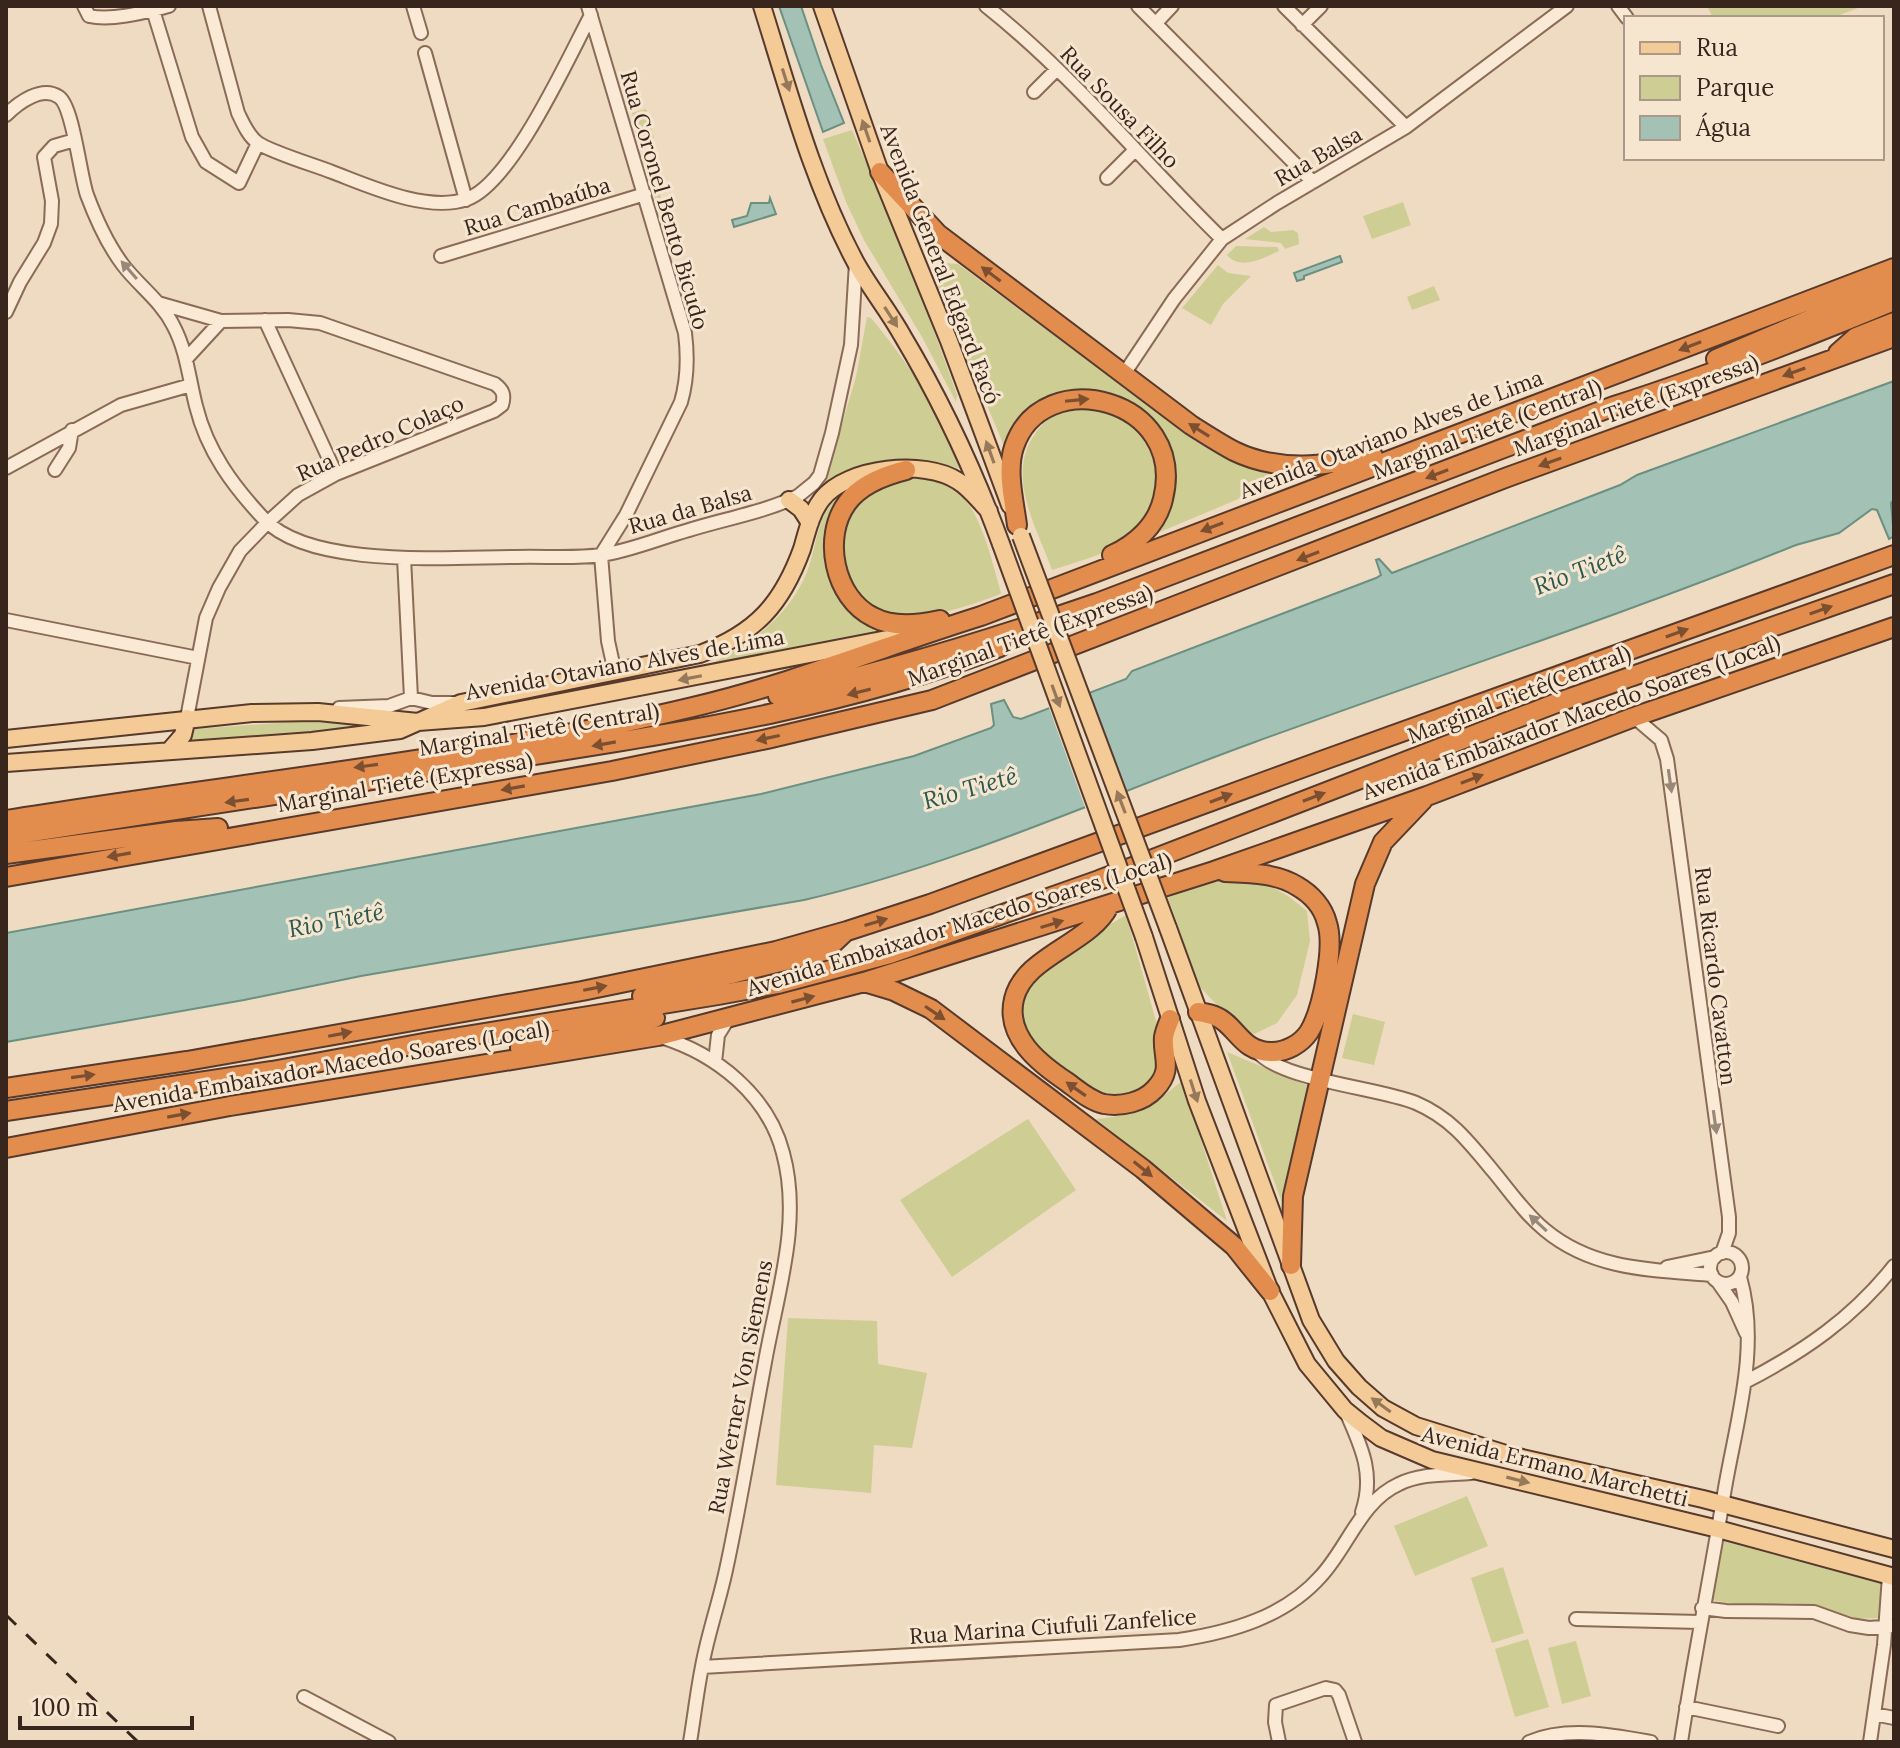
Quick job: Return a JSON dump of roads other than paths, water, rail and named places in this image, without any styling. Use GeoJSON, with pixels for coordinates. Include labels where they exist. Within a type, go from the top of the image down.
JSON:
{"type":"FeatureCollection","features":[{"type":"Feature","properties":{"kind":"highway"},"geometry":{"type":"LineString","coordinates":[[880,172],[938,234],[1191,425],[1236,452],[1272,463],[1305,468],[1395,452],[1408,453]]}},
{"type":"Feature","properties":{"kind":"highway","name":"Avenida Otaviano Alves de Lima"},"geometry":{"type":"LineString","coordinates":[[6,820],[518,742],[691,708],[778,686],[904,640],[981,616],[1894,268]]}},
{"type":"Feature","properties":{"kind":"highway"},"geometry":{"type":"LineString","coordinates":[[1614,406],[1671,378],[1894,284]]}},
{"type":"Feature","properties":{"kind":"highway","name":"Marginal Tietê (Central)"},"geometry":{"type":"LineString","coordinates":[[6,836],[602,744],[816,703],[937,671],[1067,620],[1097,603],[1614,406],[1701,377],[1894,301]]}},
{"type":"Feature","properties":{"kind":"highway"},"geometry":{"type":"LineString","coordinates":[[1833,358],[1856,337],[1894,322]]}},
{"type":"Feature","properties":{"kind":"highway","name":"Marginal Tietê (Expressa)"},"geometry":{"type":"LineString","coordinates":[[6,877],[612,771],[932,700],[1505,478],[1894,337]]}},
{"type":"Feature","properties":{"kind":"highway"},"geometry":{"type":"LineString","coordinates":[[1019,531],[1012,489],[1013,449],[1019,435],[1031,422],[1053,405],[1077,399],[1094,399],[1132,413],[1153,432],[1159,443],[1166,489],[1155,522],[1129,547],[1102,559],[1094,572]]}},
{"type":"Feature","properties":{"kind":"highway"},"geometry":{"type":"LineString","coordinates":[[906,470],[890,474],[858,492],[839,519],[833,552],[844,590],[871,617],[890,623],[928,622],[967,613],[981,616]]}},
{"type":"Feature","properties":{"kind":"highway"},"geometry":{"type":"LineString","coordinates":[[6,1088],[187,1061],[582,991],[776,951],[847,931],[944,899],[1894,555]]}},
{"type":"Feature","properties":{"kind":"highway","name":"Marginal Tietê(Central)"},"geometry":{"type":"LineString","coordinates":[[778,984],[890,954],[1099,880],[1559,702],[1894,584]]}},
{"type":"Feature","properties":{"kind":"highway"},"geometry":{"type":"LineString","coordinates":[[691,708],[721,709],[870,674],[1010,633],[1097,603]]}},
{"type":"Feature","properties":{"kind":"highway","name":"Avenida Embaixador Macedo Soares (Local)"},"geometry":{"type":"LineString","coordinates":[[6,1148],[658,1036],[864,982],[1214,871],[1427,796],[1634,717],[1893,628]]}},
{"type":"Feature","properties":{"kind":"highway"},"geometry":{"type":"LineString","coordinates":[[1291,1265],[1293,1196],[1359,907],[1372,863],[1383,842],[1394,827],[1427,796]]}},
{"type":"Feature","properties":{"kind":"highway"},"geometry":{"type":"LineString","coordinates":[[6,854],[176,831],[222,828],[265,830]]}},
{"type":"Feature","properties":{"kind":"highway"},"geometry":{"type":"LineString","coordinates":[[1198,1012],[1219,1017],[1255,1049],[1276,1052],[1289,1048],[1309,1032],[1322,992],[1330,944],[1323,912],[1310,895],[1289,881],[1257,874],[1214,871]]}},
{"type":"Feature","properties":{"kind":"highway"},"geometry":{"type":"LineString","coordinates":[[1109,906],[1101,920],[1037,966],[1019,987],[1013,1011],[1021,1039],[1031,1054],[1087,1096],[1102,1103],[1127,1104],[1143,1098],[1156,1088],[1164,1076],[1168,1059],[1164,1037],[1170,1019]]}},
{"type":"Feature","properties":{"kind":"highway"},"geometry":{"type":"LineString","coordinates":[[429,1042],[451,1031],[679,989],[794,961],[825,951],[847,931]]}},
{"type":"Feature","properties":{"kind":"highway"},"geometry":{"type":"LineString","coordinates":[[864,982],[894,991],[931,1009],[1119,1150],[1234,1246],[1270,1291]]}},
{"type":"Feature","properties":{"kind":"highway"},"geometry":{"type":"LineString","coordinates":[[6,1111],[272,1071],[778,984]]}},
{"type":"Feature","properties":{"kind":"highway"},"geometry":{"type":"LineString","coordinates":[[453,1070],[509,1050],[697,1009],[778,984]]}},
{"type":"Feature","properties":{"kind":"highway"},"geometry":{"type":"LineString","coordinates":[[6,1122],[120,1101],[135,1091]]}},
{"type":"Feature","properties":{"kind":"highway"},"geometry":{"type":"LineString","coordinates":[[6,1138],[57,1131],[75,1134]]}},
{"type":"Feature","properties":{"kind":"main road"},"geometry":{"type":"LineString","coordinates":[[762,6],[812,162],[856,263],[949,418],[989,511]]}},
{"type":"Feature","properties":{"kind":"main road","name":"Avenida General Edgard Facó"},"geometry":{"type":"LineString","coordinates":[[822,6],[880,172],[949,341],[1168,928]]}},
{"type":"Feature","properties":{"kind":"main road","name":"Avenida Otaviano Alves de Lima"},"geometry":{"type":"LineString","coordinates":[[418,722],[461,703],[597,677],[720,647],[750,628],[775,603],[790,581],[820,501],[843,482],[886,469],[936,473],[959,481],[989,511]]}},
{"type":"Feature","properties":{"kind":"main road"},"geometry":{"type":"LineString","coordinates":[[789,500],[801,509],[810,523]]}},
{"type":"Feature","properties":{"kind":"main road","name":"Avenida Ermano Marchetti"},"geometry":{"type":"LineString","coordinates":[[989,511],[1144,937],[1197,1101],[1270,1291],[1307,1364],[1345,1410],[1381,1438],[1432,1460],[1718,1529],[1892,1577]]}},
{"type":"Feature","properties":{"kind":"main road","name":"Avenida Otaviano Alves de Lima"},"geometry":{"type":"LineString","coordinates":[[418,722],[484,717],[887,639],[904,640]]}},
{"type":"Feature","properties":{"kind":"main road"},"geometry":{"type":"LineString","coordinates":[[597,677],[595,686],[600,696]]}},
{"type":"Feature","properties":{"kind":"main road"},"geometry":{"type":"LineString","coordinates":[[6,739],[187,718],[318,712],[418,722]]}},
{"type":"Feature","properties":{"kind":"main road"},"geometry":{"type":"LineString","coordinates":[[170,750],[183,735],[187,718]]}},
{"type":"Feature","properties":{"kind":"main road"},"geometry":{"type":"LineString","coordinates":[[6,763],[345,737],[400,730],[418,722]]}},
{"type":"Feature","properties":{"kind":"main road","name":"Avenida Ermano Marchetti"},"geometry":{"type":"LineString","coordinates":[[1168,928],[1311,1320],[1336,1361],[1359,1387],[1394,1414],[1416,1426],[1509,1455],[1723,1504],[1894,1549]]}},
{"type":"Feature","properties":{"kind":"street"},"geometry":{"type":"LineString","coordinates":[[84,8],[89,16],[95,17],[169,6]]}},
{"type":"Feature","properties":{"kind":"street"},"geometry":{"type":"LineString","coordinates":[[209,6],[238,113],[245,129],[258,143],[410,200],[439,203],[466,200],[492,180],[509,160],[538,115],[590,10]]}},
{"type":"Feature","properties":{"kind":"street"},"geometry":{"type":"LineString","coordinates":[[413,6],[421,33]]}},
{"type":"Feature","properties":{"kind":"street","name":"Rua Sousa Filho"},"geometry":{"type":"LineString","coordinates":[[986,6],[1056,70],[1222,239]]}},
{"type":"Feature","properties":{"kind":"street"},"geometry":{"type":"LineString","coordinates":[[1138,6],[1313,182]]}},
{"type":"Feature","properties":{"kind":"street"},"geometry":{"type":"LineString","coordinates":[[1156,23],[1172,6]]}},
{"type":"Feature","properties":{"kind":"street"},"geometry":{"type":"LineString","coordinates":[[1284,6],[1406,127]]}},
{"type":"Feature","properties":{"kind":"street"},"geometry":{"type":"LineString","coordinates":[[1302,25],[1321,6]]}},
{"type":"Feature","properties":{"kind":"street","name":"Rua Balsa"},"geometry":{"type":"LineString","coordinates":[[1124,374],[1174,299],[1222,239],[1406,127],[1567,6]]}},
{"type":"Feature","properties":{"kind":"street"},"geometry":{"type":"LineString","coordinates":[[153,10],[192,137],[206,162],[239,183],[258,143]]}},
{"type":"Feature","properties":{"kind":"street","name":"Rua Coronel Bento Bicudo"},"geometry":{"type":"LineString","coordinates":[[590,10],[685,333],[688,360],[681,402],[654,462],[601,555]]}},
{"type":"Feature","properties":{"kind":"street"},"geometry":{"type":"LineString","coordinates":[[425,53],[466,200]]}},
{"type":"Feature","properties":{"kind":"street"},"geometry":{"type":"LineString","coordinates":[[1034,92],[1056,70]]}},
{"type":"Feature","properties":{"kind":"street"},"geometry":{"type":"LineString","coordinates":[[6,115],[29,97],[51,94],[64,102],[69,111],[85,189],[101,230],[123,265],[171,321],[186,359],[203,429],[225,474],[267,523]]}},
{"type":"Feature","properties":{"kind":"street"},"geometry":{"type":"LineString","coordinates":[[6,312],[44,243],[51,224],[52,201],[44,157],[54,146],[75,140]]}},
{"type":"Feature","properties":{"kind":"street"},"geometry":{"type":"LineString","coordinates":[[1107,178],[1135,150]]}},
{"type":"Feature","properties":{"kind":"street","name":"Rua Cambaúba"},"geometry":{"type":"LineString","coordinates":[[441,256],[645,194]]}},
{"type":"Feature","properties":{"kind":"street"},"geometry":{"type":"LineString","coordinates":[[789,500],[804,492],[820,475],[832,433],[851,345],[856,263]]}},
{"type":"Feature","properties":{"kind":"street"},"geometry":{"type":"LineString","coordinates":[[6,282],[20,282]]}},
{"type":"Feature","properties":{"kind":"street"},"geometry":{"type":"LineString","coordinates":[[158,303],[221,321],[265,320],[336,474]]}},
{"type":"Feature","properties":{"kind":"street","name":"Rua Pedro Colaço"},"geometry":{"type":"LineString","coordinates":[[187,718],[206,618],[240,551],[267,523],[298,495],[336,474],[494,411],[502,405],[503,392],[483,379],[320,323],[265,320]]}},
{"type":"Feature","properties":{"kind":"street"},"geometry":{"type":"LineString","coordinates":[[186,359],[221,321]]}},
{"type":"Feature","properties":{"kind":"street"},"geometry":{"type":"LineString","coordinates":[[6,468],[121,405],[191,385]]}},
{"type":"Feature","properties":{"kind":"street"},"geometry":{"type":"LineString","coordinates":[[55,470],[69,448],[72,430]]}},
{"type":"Feature","properties":{"kind":"street","name":"Rua da Balsa"},"geometry":{"type":"LineString","coordinates":[[267,523],[327,550],[404,558],[601,555],[789,500]]}},
{"type":"Feature","properties":{"kind":"street"},"geometry":{"type":"LineString","coordinates":[[601,555],[608,641],[615,673]]}},
{"type":"Feature","properties":{"kind":"street"},"geometry":{"type":"LineString","coordinates":[[404,558],[411,698]]}},
{"type":"Feature","properties":{"kind":"street"},"geometry":{"type":"LineString","coordinates":[[6,620],[198,658]]}},
{"type":"Feature","properties":{"kind":"street"},"geometry":{"type":"LineString","coordinates":[[318,712],[389,706],[411,698],[432,703],[461,703]]}},
{"type":"Feature","properties":{"kind":"street","name":"Rua Ricardo Cavatton"},"geometry":{"type":"LineString","coordinates":[[1634,717],[1661,740],[1667,759],[1729,1217],[1729,1233],[1718,1255]]}},
{"type":"Feature","properties":{"kind":"street"},"geometry":{"type":"LineString","coordinates":[[715,1062],[718,1035],[728,1019]]}},
{"type":"Feature","properties":{"kind":"street","name":"Rua Werner Von Siemens"},"geometry":{"type":"LineString","coordinates":[[658,1036],[686,1046],[715,1062],[757,1101],[773,1125],[783,1152],[790,1188],[791,1211],[782,1278],[726,1569],[702,1667],[690,1742]]}},
{"type":"Feature","properties":{"kind":"street"},"geometry":{"type":"LineString","coordinates":[[1255,1049],[1262,1058],[1295,1072],[1411,1101],[1445,1118],[1546,1231],[1582,1254],[1614,1265],[1715,1278],[1728,1284],[1740,1277]]}},
{"type":"Feature","properties":{"kind":"street"},"geometry":{"type":"LineString","coordinates":[[1650,1271],[1733,1253],[1743,1266],[1740,1277],[1748,1303],[1745,1382],[1702,1608],[1681,1742]]}},
{"type":"Feature","properties":{"kind":"street"},"geometry":{"type":"LineString","coordinates":[[1718,1255],[1710,1265],[1732,1302],[1748,1340]]}},
{"type":"Feature","properties":{"kind":"street"},"geometry":{"type":"LineString","coordinates":[[1745,1382],[1811,1346],[1839,1324],[1894,1266]]}},
{"type":"Feature","properties":{"kind":"street","name":"Rua Marina Ciufuli Zanfelice"},"geometry":{"type":"LineString","coordinates":[[1345,1410],[1361,1445],[1367,1468],[1368,1496],[1360,1519]]}},
{"type":"Feature","properties":{"kind":"street","name":"Rua Marina Ciufuli Zanfelice"},"geometry":{"type":"LineString","coordinates":[[702,1667],[1179,1640],[1216,1634],[1271,1615],[1301,1595],[1322,1576],[1360,1519],[1381,1496],[1407,1481],[1484,1471]]}},
{"type":"Feature","properties":{"kind":"street"},"geometry":{"type":"LineString","coordinates":[[1870,1742],[1890,1627],[1892,1577]]}},
{"type":"Feature","properties":{"kind":"street"},"geometry":{"type":"LineString","coordinates":[[1702,1608],[1814,1612],[1850,1625],[1890,1627]]}},
{"type":"Feature","properties":{"kind":"street"},"geometry":{"type":"LineString","coordinates":[[1576,1619],[1700,1622]]}},
{"type":"Feature","properties":{"kind":"street"},"geometry":{"type":"LineString","coordinates":[[1279,1742],[1276,1705],[1326,1688],[1335,1690],[1339,1695],[1355,1742]]}},
{"type":"Feature","properties":{"kind":"street"},"geometry":{"type":"LineString","coordinates":[[304,1697],[389,1742]]}},
{"type":"Feature","properties":{"kind":"street"},"geometry":{"type":"LineString","coordinates":[[1686,1707],[1778,1726]]}},
{"type":"Feature","properties":{"kind":"street"},"geometry":{"type":"LineString","coordinates":[[1874,1714],[1894,1718]]}},
{"type":"Feature","properties":{"kind":"street"},"geometry":{"type":"LineString","coordinates":[[1529,1742],[1552,1735],[1587,1733],[1651,1742]]}},
{"type":"Feature","properties":{"kind":"water"},"geometry":{"type":"Polygon","coordinates":[[[779,6],[801,6],[844,123],[823,132],[779,6]]]}},
{"type":"Feature","properties":{"kind":"water"},"geometry":{"type":"Polygon","coordinates":[[[770,198],[776,214],[734,227],[732,220],[747,216],[751,203],[769,203],[770,198]]]}},
{"type":"Feature","properties":{"kind":"water"},"geometry":{"type":"Polygon","coordinates":[[[1340,256],[1342,262],[1297,281],[1294,273],[1340,256]]]}},
{"type":"Feature","properties":{"kind":"water","name":"Rio Tietê"},"geometry":{"type":"Polygon","coordinates":[[[1894,381],[1894,499],[1891,503],[1894,536],[1889,539],[1877,510],[1872,509],[1839,533],[1796,545],[1594,622],[1255,742],[1032,828],[862,885],[804,900],[361,976],[6,1042],[6,933],[761,794],[914,756],[991,728],[994,725],[991,704],[1004,700],[1013,717],[1021,719],[1126,679],[1132,671],[1376,578],[1381,575],[1376,560],[1379,559],[1392,573],[1620,485],[1637,475],[1894,381]]]}},
{"type":"Feature","properties":{"kind":"railway"},"geometry":{"type":"LineString","coordinates":[[6,1615],[138,1742]]}}]}
